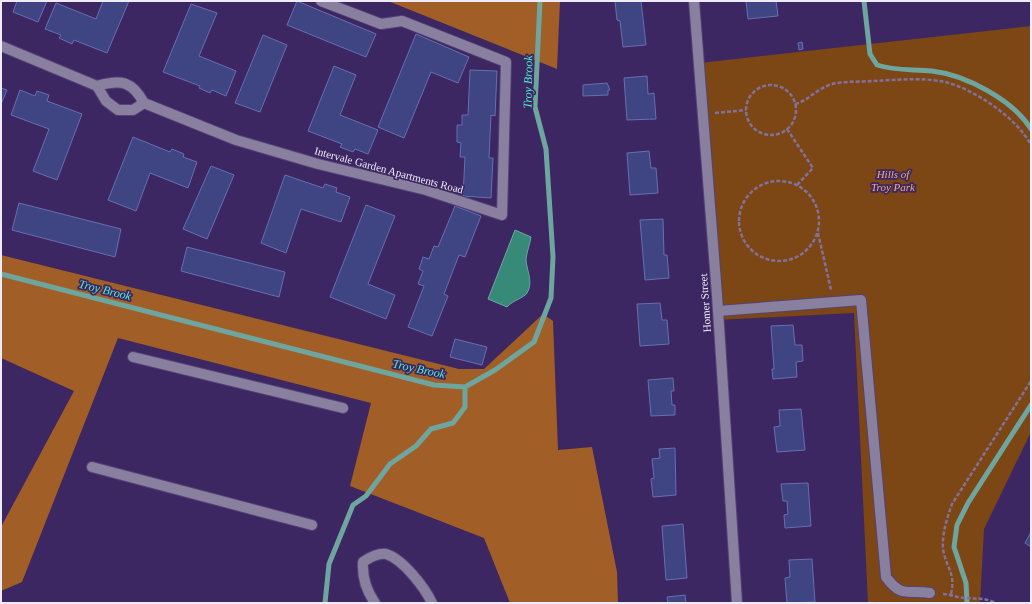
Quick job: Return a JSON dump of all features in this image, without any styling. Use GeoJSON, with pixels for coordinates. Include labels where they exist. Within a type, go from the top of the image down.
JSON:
{"type":"FeatureCollection","features":[{"type":"Feature","properties":{"kind":"street","name":"Intervale Garden Apartments Road"},"geometry":{"type":"LineString","coordinates":[[144,103],[236,140],[318,164],[426,190],[502,214],[506,62],[402,21],[381,24],[322,1]]}},
{"type":"Feature","properties":{"kind":"street","name":"Homer Street"},"geometry":{"type":"LineString","coordinates":[[694,1],[718,312],[737,603]]}},
{"type":"Feature","properties":{"kind":"street"},"geometry":{"type":"LineString","coordinates":[[1,46],[97,86],[106,101],[118,110],[133,110],[144,103],[138,92],[127,83],[110,82],[97,86]]}},
{"type":"Feature","properties":{"kind":"street"},"geometry":{"type":"LineString","coordinates":[[718,312],[861,300],[886,577],[893,587],[911,598],[930,593]]}},
{"type":"Feature","properties":{"kind":"street"},"geometry":{"type":"LineString","coordinates":[[133,357],[343,408]]}},
{"type":"Feature","properties":{"kind":"street"},"geometry":{"type":"LineString","coordinates":[[92,467],[312,525]]}},
{"type":"Feature","properties":{"kind":"street"},"geometry":{"type":"LineString","coordinates":[[375,603],[370,596],[362,577],[363,562],[372,556],[386,554],[403,564],[428,595],[432,603]]}},
{"type":"Feature","properties":{"kind":"path"},"geometry":{"type":"LineString","coordinates":[[795,104],[819,88],[834,84],[913,80],[944,82],[966,90],[997,108],[1016,125],[1031,146]]}},
{"type":"Feature","properties":{"kind":"path"},"geometry":{"type":"LineString","coordinates":[[765,86],[781,87],[793,98],[796,114],[787,129],[774,134],[758,131],[750,122],[746,110],[747,102],[757,89],[765,86]]}},
{"type":"Feature","properties":{"kind":"path"},"geometry":{"type":"LineString","coordinates":[[703,114],[746,110]]}},
{"type":"Feature","properties":{"kind":"path"},"geometry":{"type":"LineString","coordinates":[[787,129],[812,168],[797,185]]}},
{"type":"Feature","properties":{"kind":"path"},"geometry":{"type":"LineString","coordinates":[[818,232],[812,244],[803,254],[790,260],[777,261],[764,258],[752,251],[744,240],[740,227],[740,213],[745,200],[754,191],[765,184],[777,181],[797,185],[810,196],[817,207],[819,219],[818,232],[833,303]]}},
{"type":"Feature","properties":{"kind":"path"},"geometry":{"type":"LineString","coordinates":[[951,594],[953,576],[944,550],[943,538],[948,514],[952,504],[1031,381]]}},
{"type":"Feature","properties":{"kind":"path"},"geometry":{"type":"LineString","coordinates":[[957,597],[985,598],[996,603]]}},
{"type":"Feature","properties":{"kind":"green space","name":"Hills of Troy Park"},"geometry":{"type":"Polygon","coordinates":[[[1031,26],[1031,432],[984,529],[980,603],[868,603],[854,313],[717,320],[700,63],[1031,26]]]}},
{"type":"Feature","properties":{"kind":"shaded area"},"geometry":{"type":"Polygon","coordinates":[[[388,1],[560,1],[557,69],[388,1]]]}},
{"type":"Feature","properties":{"kind":"shaded area"},"geometry":{"type":"Polygon","coordinates":[[[515,230],[531,237],[526,259],[530,284],[526,295],[507,307],[488,299],[515,230]]]}},
{"type":"Feature","properties":{"kind":"shaded area"},"geometry":{"type":"Polygon","coordinates":[[[1,255],[459,369],[484,369],[543,314],[553,321],[558,450],[592,447],[617,572],[618,603],[510,603],[484,538],[350,486],[371,403],[118,338],[22,582],[1,591],[1,527],[74,391],[1,358],[1,255]]]}},
{"type":"Feature","properties":{"kind":"building"},"geometry":{"type":"Polygon","coordinates":[[[17,1],[47,1],[38,22],[13,12],[17,1]]]}},
{"type":"Feature","properties":{"kind":"building"},"geometry":{"type":"Polygon","coordinates":[[[103,1],[129,1],[107,53],[74,40],[72,44],[59,38],[61,35],[45,29],[56,3],[96,19],[103,1]]]}},
{"type":"Feature","properties":{"kind":"building"},"geometry":{"type":"Polygon","coordinates":[[[297,1],[376,34],[366,57],[287,25],[297,1]]]}},
{"type":"Feature","properties":{"kind":"building"},"geometry":{"type":"Polygon","coordinates":[[[615,1],[641,1],[646,45],[623,47],[620,21],[617,20],[615,1]]]}},
{"type":"Feature","properties":{"kind":"building"},"geometry":{"type":"Polygon","coordinates":[[[746,1],[776,1],[778,16],[748,19],[746,1]]]}},
{"type":"Feature","properties":{"kind":"building"},"geometry":{"type":"Polygon","coordinates":[[[191,4],[217,13],[199,56],[236,71],[226,96],[212,90],[210,93],[199,88],[200,86],[163,72],[191,4]]]}},
{"type":"Feature","properties":{"kind":"building"},"geometry":{"type":"Polygon","coordinates":[[[416,34],[469,57],[458,83],[431,72],[404,138],[378,127],[416,34]]]}},
{"type":"Feature","properties":{"kind":"building"},"geometry":{"type":"Polygon","coordinates":[[[263,35],[287,45],[260,112],[235,103],[263,35]]]}},
{"type":"Feature","properties":{"kind":"building"},"geometry":{"type":"Polygon","coordinates":[[[802,42],[803,49],[799,50],[798,43],[802,42]]]}},
{"type":"Feature","properties":{"kind":"building"},"geometry":{"type":"Polygon","coordinates":[[[334,66],[356,75],[340,115],[378,130],[368,154],[355,149],[353,152],[340,147],[342,144],[308,131],[334,66]]]}},
{"type":"Feature","properties":{"kind":"building"},"geometry":{"type":"Polygon","coordinates":[[[470,70],[497,71],[495,116],[491,115],[489,158],[493,158],[491,198],[463,196],[465,157],[460,157],[461,143],[457,142],[457,125],[462,125],[462,115],[468,115],[470,70]]]}},
{"type":"Feature","properties":{"kind":"building"},"geometry":{"type":"Polygon","coordinates":[[[647,76],[648,94],[654,93],[656,119],[627,120],[624,78],[647,76]]]}},
{"type":"Feature","properties":{"kind":"building"},"geometry":{"type":"Polygon","coordinates":[[[607,83],[610,90],[608,90],[608,95],[583,96],[583,85],[607,83]]]}},
{"type":"Feature","properties":{"kind":"building"},"geometry":{"type":"Polygon","coordinates":[[[1,88],[7,90],[1,104],[1,88]]]}},
{"type":"Feature","properties":{"kind":"building"},"geometry":{"type":"Polygon","coordinates":[[[20,90],[35,96],[37,91],[49,95],[47,101],[82,114],[57,180],[33,171],[49,129],[11,115],[20,90]]]}},
{"type":"Feature","properties":{"kind":"building"},"geometry":{"type":"Polygon","coordinates":[[[133,137],[170,152],[172,149],[184,154],[183,157],[197,162],[188,188],[150,173],[136,211],[108,200],[133,137]]]}},
{"type":"Feature","properties":{"kind":"building"},"geometry":{"type":"Polygon","coordinates":[[[649,151],[651,168],[656,168],[658,193],[630,195],[627,153],[649,151]]]}},
{"type":"Feature","properties":{"kind":"building"},"geometry":{"type":"Polygon","coordinates":[[[211,166],[234,175],[207,239],[183,229],[211,166]]]}},
{"type":"Feature","properties":{"kind":"building"},"geometry":{"type":"Polygon","coordinates":[[[285,175],[323,188],[325,184],[337,188],[336,192],[350,197],[341,222],[301,209],[286,253],[261,243],[285,175]]]}},
{"type":"Feature","properties":{"kind":"building"},"geometry":{"type":"Polygon","coordinates":[[[19,203],[121,229],[115,257],[12,230],[19,203]]]}},
{"type":"Feature","properties":{"kind":"building"},"geometry":{"type":"Polygon","coordinates":[[[366,205],[395,216],[368,284],[395,295],[386,319],[330,297],[366,205]]]}},
{"type":"Feature","properties":{"kind":"building"},"geometry":{"type":"Polygon","coordinates":[[[455,206],[481,216],[465,257],[459,255],[444,294],[448,296],[432,336],[408,327],[424,286],[418,284],[423,271],[419,269],[423,257],[429,259],[434,246],[438,247],[455,206]]]}},
{"type":"Feature","properties":{"kind":"building"},"geometry":{"type":"Polygon","coordinates":[[[663,219],[664,255],[667,255],[669,278],[645,280],[640,220],[663,219]]]}},
{"type":"Feature","properties":{"kind":"building"},"geometry":{"type":"Polygon","coordinates":[[[187,247],[285,272],[279,297],[181,271],[187,247]]]}},
{"type":"Feature","properties":{"kind":"building"},"geometry":{"type":"Polygon","coordinates":[[[660,303],[662,320],[667,320],[669,344],[640,346],[637,304],[660,303]]]}},
{"type":"Feature","properties":{"kind":"building"},"geometry":{"type":"Polygon","coordinates":[[[793,325],[795,345],[802,345],[803,361],[796,362],[797,377],[773,379],[772,369],[774,369],[771,326],[793,325]]]}},
{"type":"Feature","properties":{"kind":"building"},"geometry":{"type":"Polygon","coordinates":[[[455,339],[487,347],[482,365],[450,357],[455,339]]]}},
{"type":"Feature","properties":{"kind":"building"},"geometry":{"type":"Polygon","coordinates":[[[673,378],[674,391],[671,391],[672,405],[675,405],[675,415],[651,416],[648,380],[673,378]]]}},
{"type":"Feature","properties":{"kind":"building"},"geometry":{"type":"Polygon","coordinates":[[[801,409],[805,450],[777,452],[774,427],[780,426],[779,410],[801,409]]]}},
{"type":"Feature","properties":{"kind":"building"},"geometry":{"type":"Polygon","coordinates":[[[675,448],[676,495],[653,497],[651,479],[654,478],[652,459],[660,458],[659,449],[675,448]]]}},
{"type":"Feature","properties":{"kind":"building"},"geometry":{"type":"Polygon","coordinates":[[[808,483],[811,526],[785,528],[784,515],[788,514],[787,501],[783,501],[781,484],[808,483]]]}},
{"type":"Feature","properties":{"kind":"building"},"geometry":{"type":"Polygon","coordinates":[[[683,524],[687,578],[666,580],[662,526],[683,524]]]}},
{"type":"Feature","properties":{"kind":"building"},"geometry":{"type":"Polygon","coordinates":[[[1031,532],[1031,547],[1025,543],[1031,532]]]}},
{"type":"Feature","properties":{"kind":"building"},"geometry":{"type":"Polygon","coordinates":[[[812,559],[815,602],[787,603],[785,578],[790,577],[789,560],[812,559]]]}},
{"type":"Feature","properties":{"kind":"building"},"geometry":{"type":"Polygon","coordinates":[[[685,595],[686,603],[668,603],[667,597],[685,595]]]}},
{"type":"Feature","properties":{"kind":"waterway","name":"Troy Brook"},"geometry":{"type":"LineString","coordinates":[[1,274],[434,385],[465,387],[495,370],[534,342],[551,298],[553,257],[546,149],[535,107],[540,1]]}},
{"type":"Feature","properties":{"kind":"waterway"},"geometry":{"type":"LineString","coordinates":[[864,1],[870,54],[877,65],[904,70],[945,73],[974,83],[1013,108],[1031,129]]}},
{"type":"Feature","properties":{"kind":"waterway"},"geometry":{"type":"LineString","coordinates":[[325,603],[329,564],[353,505],[366,496],[390,464],[416,446],[431,429],[453,423],[465,407],[465,387]]}},
{"type":"Feature","properties":{"kind":"waterway"},"geometry":{"type":"LineString","coordinates":[[967,603],[966,583],[954,547],[957,525],[968,503],[1031,405]]}}]}
